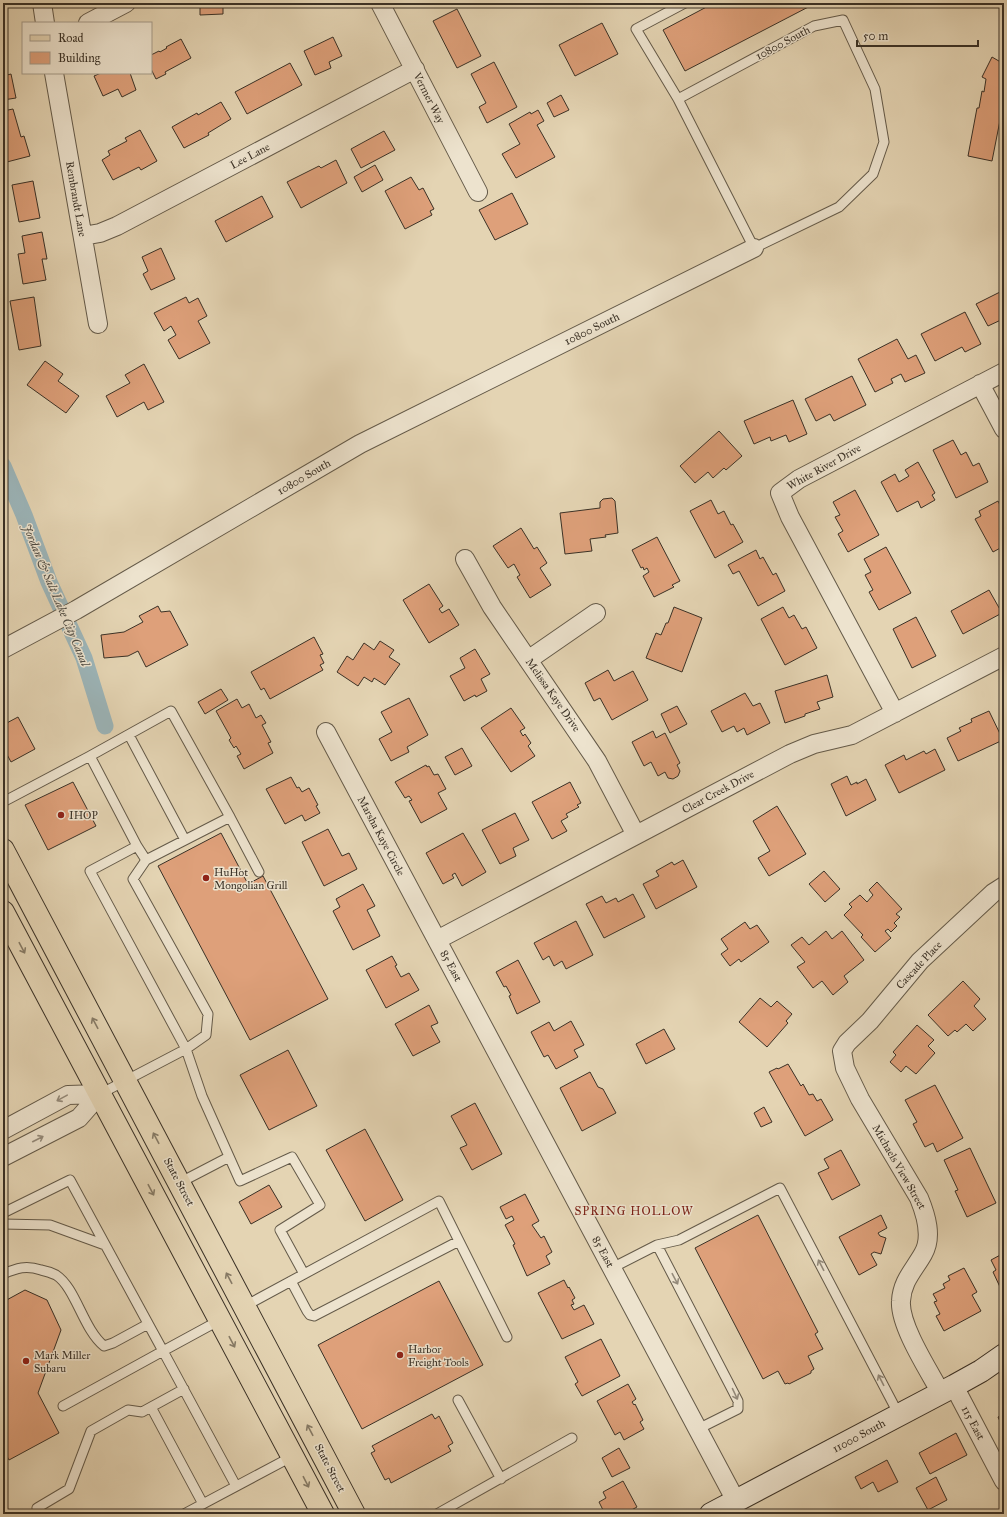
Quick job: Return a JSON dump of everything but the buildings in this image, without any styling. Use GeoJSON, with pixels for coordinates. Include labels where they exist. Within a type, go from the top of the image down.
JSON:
{"type":"FeatureCollection","features":[{"type":"Feature","properties":{"kind":"main road","name":"State Street"},"geometry":{"type":"LineString","coordinates":[[3,850],[354,1514]]}},
{"type":"Feature","properties":{"kind":"main road"},"geometry":{"type":"LineString","coordinates":[[3,867],[22,887]]}},
{"type":"Feature","properties":{"kind":"main road"},"geometry":{"type":"LineString","coordinates":[[3,912],[323,1514]]}},
{"type":"Feature","properties":{"kind":"street"},"geometry":{"type":"LineString","coordinates":[[42,3],[45,22]]}},
{"type":"Feature","properties":{"kind":"street"},"geometry":{"type":"LineString","coordinates":[[90,22],[126,3]]}},
{"type":"Feature","properties":{"kind":"street","name":"Vermer Way"},"geometry":{"type":"LineString","coordinates":[[380,3],[478,192]]}},
{"type":"Feature","properties":{"kind":"street","name":"Lee Lane"},"geometry":{"type":"LineString","coordinates":[[83,236],[100,233],[118,226],[414,69]]}},
{"type":"Feature","properties":{"kind":"street","name":"Rembrandt Lane"},"geometry":{"type":"LineString","coordinates":[[54,74],[98,324]]}},
{"type":"Feature","properties":{"kind":"street","name":"10800 South"},"geometry":{"type":"LineString","coordinates":[[3,649],[76,610],[360,444],[754,248]]}},
{"type":"Feature","properties":{"kind":"street","name":"White River Drive"},"geometry":{"type":"LineString","coordinates":[[895,713],[790,517],[780,493],[799,479],[1004,372]]}},
{"type":"Feature","properties":{"kind":"street"},"geometry":{"type":"LineString","coordinates":[[980,384],[1004,429]]}},
{"type":"Feature","properties":{"kind":"street","name":"Melissa Kaye Drive"},"geometry":{"type":"LineString","coordinates":[[465,559],[492,607],[597,761],[636,834]]}},
{"type":"Feature","properties":{"kind":"street"},"geometry":{"type":"LineString","coordinates":[[528,660],[596,613]]}},
{"type":"Feature","properties":{"kind":"street","name":"Clear Creek Drive"},"geometry":{"type":"LineString","coordinates":[[437,940],[796,751],[814,744],[852,735],[1004,656]]}},
{"type":"Feature","properties":{"kind":"street","name":"Marsha Kaye Circle"},"geometry":{"type":"LineString","coordinates":[[326,732],[437,940]]}},
{"type":"Feature","properties":{"kind":"street","name":"Cascade Place"},"geometry":{"type":"LineString","coordinates":[[842,1051],[847,1043],[870,1021],[920,961],[992,893],[1004,886]]}},
{"type":"Feature","properties":{"kind":"street","name":"85 East"},"geometry":{"type":"LineString","coordinates":[[437,940],[736,1501]]}},
{"type":"Feature","properties":{"kind":"street","name":"Michaels View Street"},"geometry":{"type":"LineString","coordinates":[[842,1051],[845,1068],[860,1099],[919,1198],[924,1211],[928,1225],[926,1246],[924,1253],[909,1274],[903,1287],[900,1302],[902,1316],[907,1330],[948,1389]]}},
{"type":"Feature","properties":{"kind":"street"},"geometry":{"type":"LineString","coordinates":[[3,1130],[68,1095],[100,1094]]}},
{"type":"Feature","properties":{"kind":"street"},"geometry":{"type":"LineString","coordinates":[[3,1157],[79,1118],[100,1094]]}},
{"type":"Feature","properties":{"kind":"street","name":"11000 South"},"geometry":{"type":"LineString","coordinates":[[711,1514],[948,1389],[981,1371],[1004,1355]]}},
{"type":"Feature","properties":{"kind":"street","name":"115 East"},"geometry":{"type":"LineString","coordinates":[[948,1389],[1004,1481]]}},
{"type":"Feature","properties":{"kind":"lane"},"geometry":{"type":"LineString","coordinates":[[685,3],[636,29],[678,99],[754,248]]}},
{"type":"Feature","properties":{"kind":"lane","name":"10800 South"},"geometry":{"type":"LineString","coordinates":[[678,99],[814,26],[843,20],[875,89],[884,142],[873,174],[839,207],[754,248]]}},
{"type":"Feature","properties":{"kind":"lane"},"geometry":{"type":"LineString","coordinates":[[3,802],[171,711],[259,872]]}},
{"type":"Feature","properties":{"kind":"lane"},"geometry":{"type":"LineString","coordinates":[[129,735],[185,840]]}},
{"type":"Feature","properties":{"kind":"lane"},"geometry":{"type":"LineString","coordinates":[[90,756],[137,846],[146,860]]}},
{"type":"Feature","properties":{"kind":"lane"},"geometry":{"type":"LineString","coordinates":[[100,1094],[186,1049],[206,1035],[208,1014],[133,879],[146,860],[230,817]]}},
{"type":"Feature","properties":{"kind":"lane"},"geometry":{"type":"LineString","coordinates":[[137,846],[90,871],[186,1049],[202,1096],[240,1181],[292,1157],[320,1205],[280,1230],[304,1274]]}},
{"type":"Feature","properties":{"kind":"lane"},"geometry":{"type":"LineString","coordinates":[[179,1183],[229,1156]]}},
{"type":"Feature","properties":{"kind":"lane"},"geometry":{"type":"LineString","coordinates":[[3,1213],[70,1180],[236,1486]]}},
{"type":"Feature","properties":{"kind":"lane"},"geometry":{"type":"LineString","coordinates":[[612,1268],[657,1245],[679,1240],[780,1188],[899,1415]]}},
{"type":"Feature","properties":{"kind":"lane"},"geometry":{"type":"LineString","coordinates":[[244,1306],[439,1201],[507,1337]]}},
{"type":"Feature","properties":{"kind":"lane"},"geometry":{"type":"LineString","coordinates":[[3,1224],[50,1225],[105,1245]]}},
{"type":"Feature","properties":{"kind":"lane"},"geometry":{"type":"LineString","coordinates":[[291,1281],[307,1311],[310,1315],[314,1316],[459,1242]]}},
{"type":"Feature","properties":{"kind":"lane"},"geometry":{"type":"LineString","coordinates":[[657,1245],[738,1401],[738,1409],[698,1429]]}},
{"type":"Feature","properties":{"kind":"lane"},"geometry":{"type":"LineString","coordinates":[[3,1274],[15,1268],[24,1267],[34,1268],[56,1276],[67,1287],[94,1336],[104,1346],[113,1343],[148,1324]]}},
{"type":"Feature","properties":{"kind":"lane"},"geometry":{"type":"LineString","coordinates":[[63,1406],[220,1320]]}},
{"type":"Feature","properties":{"kind":"lane"},"geometry":{"type":"LineString","coordinates":[[40,1514],[37,1508],[69,1489],[91,1431],[128,1410],[142,1412],[184,1389]]}},
{"type":"Feature","properties":{"kind":"lane"},"geometry":{"type":"LineString","coordinates":[[458,1400],[500,1479]]}},
{"type":"Feature","properties":{"kind":"lane"},"geometry":{"type":"LineString","coordinates":[[151,1407],[203,1504]]}},
{"type":"Feature","properties":{"kind":"lane"},"geometry":{"type":"LineString","coordinates":[[437,1514],[572,1438]]}},
{"type":"Feature","properties":{"kind":"lane"},"geometry":{"type":"LineString","coordinates":[[184,1514],[293,1456]]}},
{"type":"Feature","properties":{"kind":"waterway","name":"Jordan & Salt Lake City Canal"},"geometry":{"type":"LineString","coordinates":[[3,466],[24,515],[49,582],[84,658],[105,726]]}},
{"type":"Feature","properties":{"kind":"place","name":"IHOP"},"geometry":{"type":"Point","coordinates":[61,815]}},
{"type":"Feature","properties":{"kind":"place","name":"HuHot Mongolian Grill"},"geometry":{"type":"Point","coordinates":[206,878]}},
{"type":"Feature","properties":{"kind":"place","name":"Harbor Freight Tools"},"geometry":{"type":"Point","coordinates":[400,1355]}},
{"type":"Feature","properties":{"kind":"place","name":"Mark Miller Subaru"},"geometry":{"type":"Point","coordinates":[26,1361]}},
{"type":"Feature","properties":{"kind":"district","name":"SPRING HOLLOW"},"geometry":{"type":"Point","coordinates":[634,1211]}}]}
